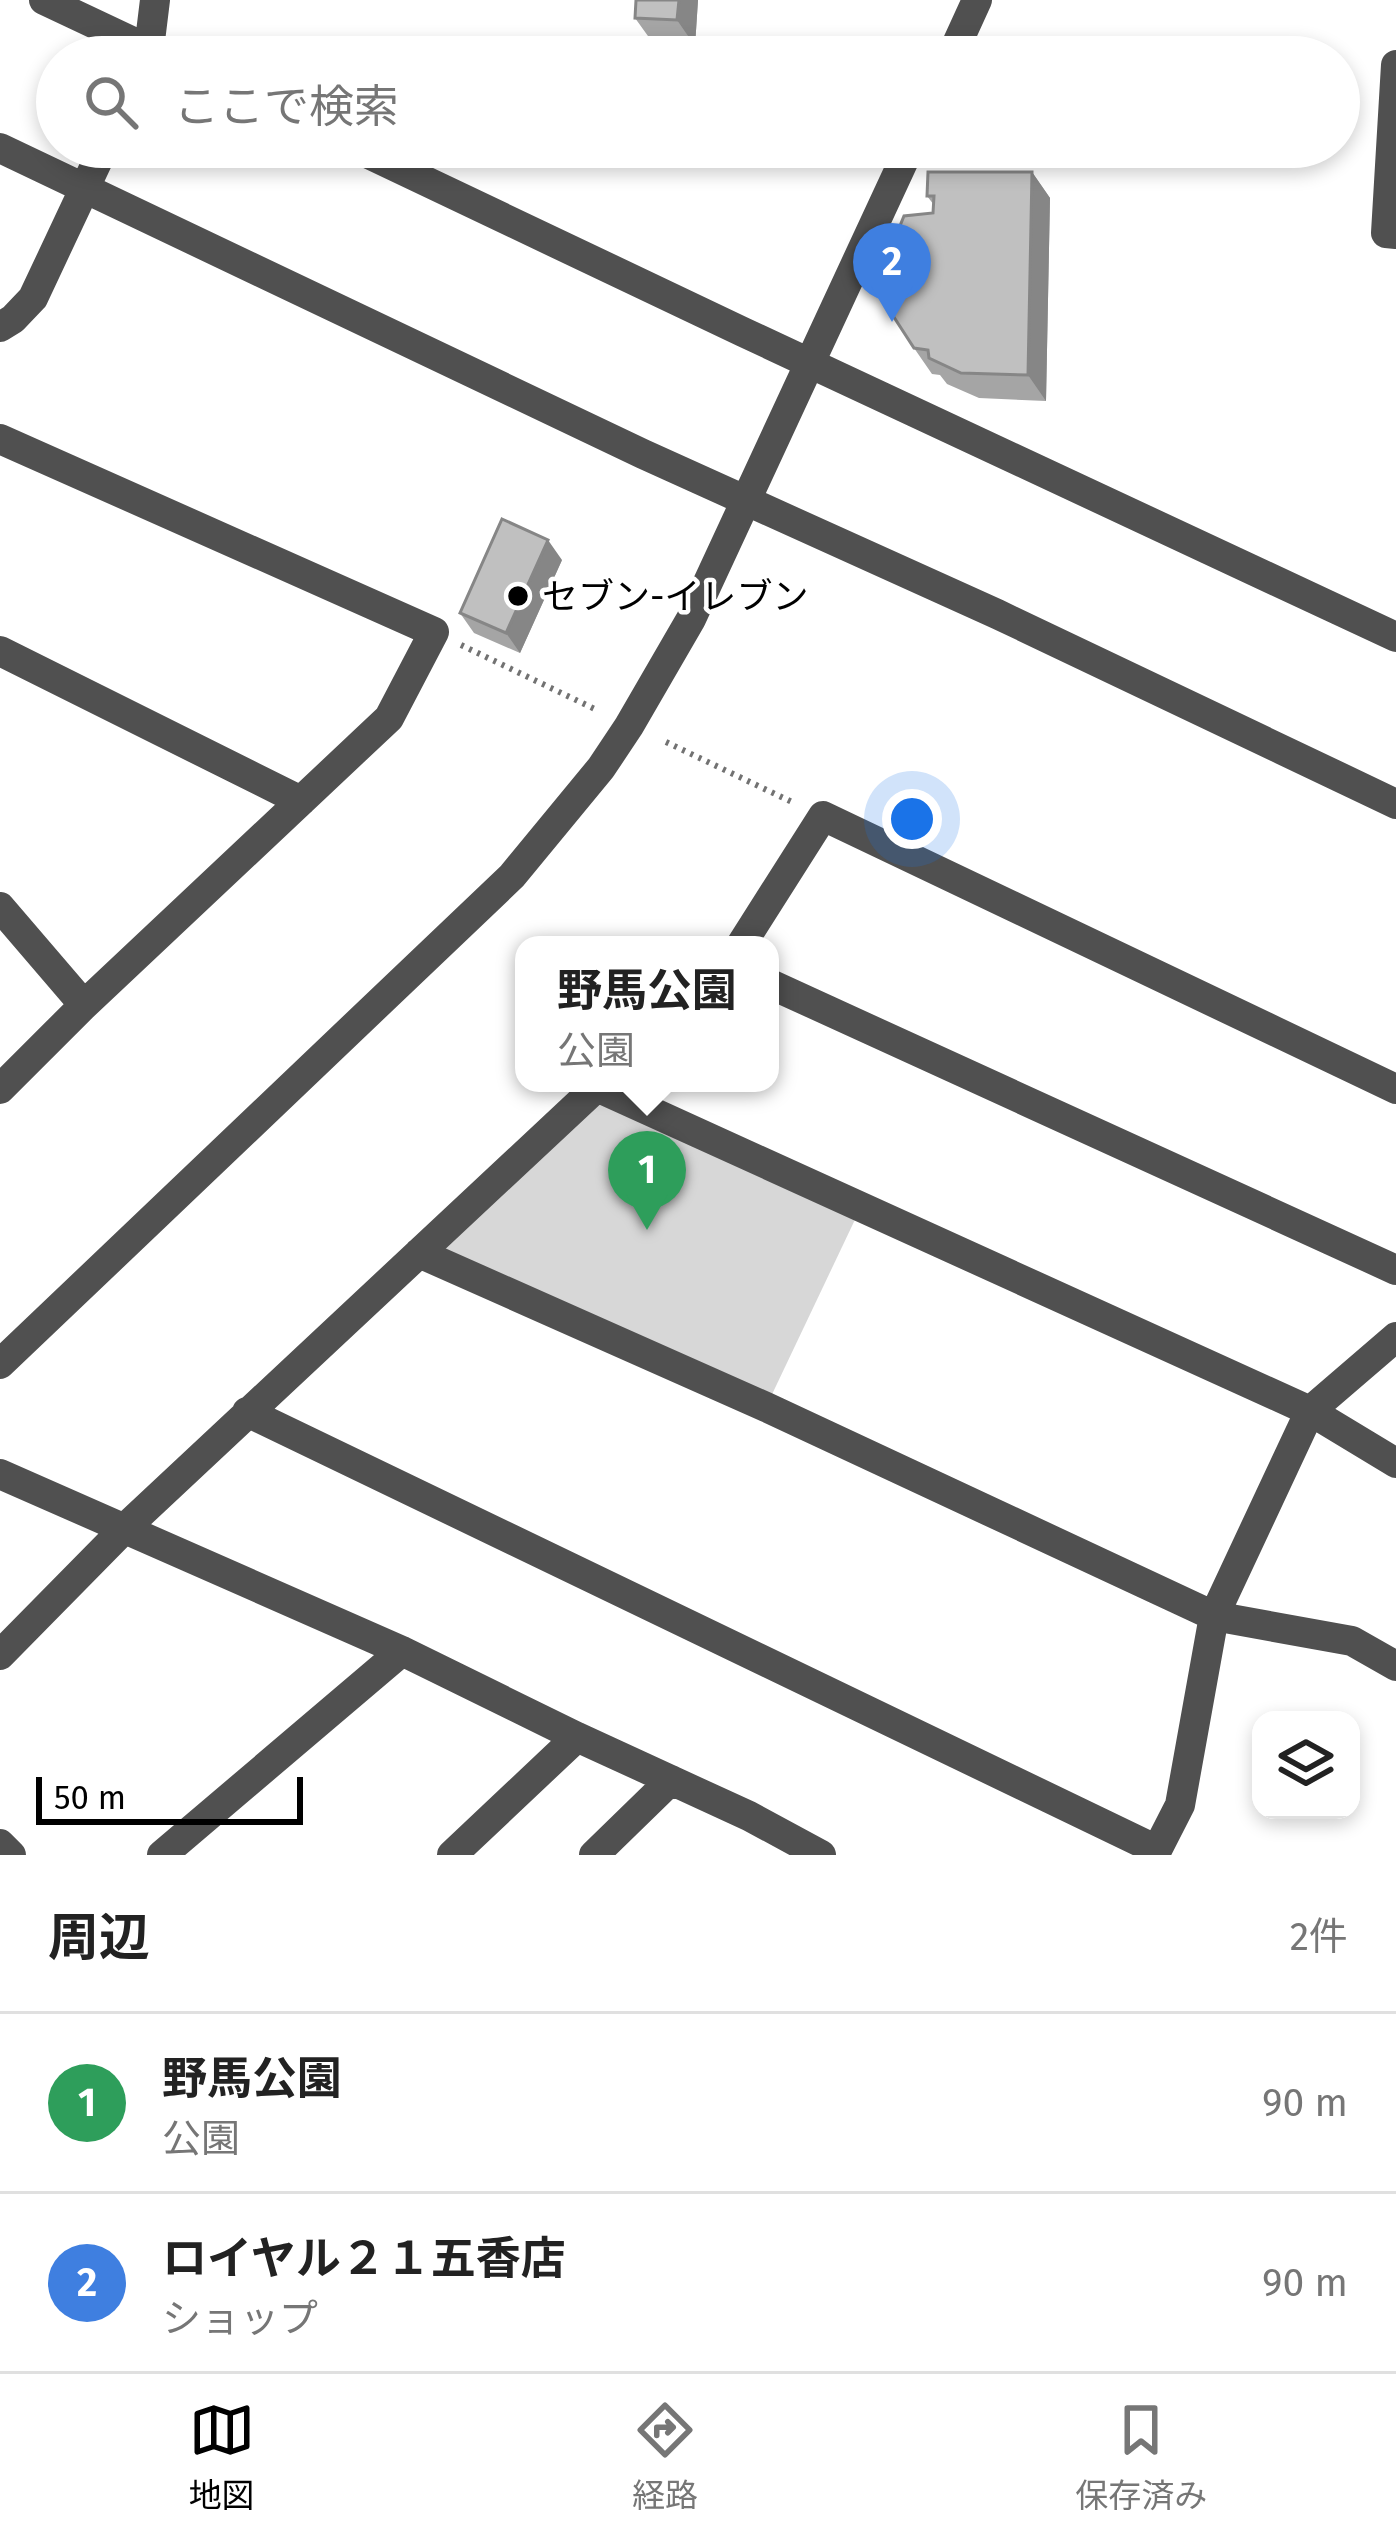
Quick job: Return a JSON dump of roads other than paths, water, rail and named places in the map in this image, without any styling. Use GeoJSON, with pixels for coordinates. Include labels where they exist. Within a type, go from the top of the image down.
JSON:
{"type":"FeatureCollection","features":[{"type":"Feature","properties":{"kind":"street"},"geometry":{"type":"LineString","coordinates":[[44,0],[117,36]]}},
{"type":"Feature","properties":{"kind":"street"},"geometry":{"type":"LineString","coordinates":[[154,36],[155,0]]}},
{"type":"Feature","properties":{"kind":"street"},"geometry":{"type":"LineString","coordinates":[[961,36],[977,0]]}},
{"type":"Feature","properties":{"kind":"street"},"geometry":{"type":"LineString","coordinates":[[1396,65],[1386,233],[1396,234]]}},
{"type":"Feature","properties":{"kind":"street"},"geometry":{"type":"LineString","coordinates":[[0,148],[36,165]]}},
{"type":"Feature","properties":{"kind":"street"},"geometry":{"type":"LineString","coordinates":[[43,168],[1396,804]]}},
{"type":"Feature","properties":{"kind":"street"},"geometry":{"type":"LineString","coordinates":[[0,327],[33,298],[95,168]]}},
{"type":"Feature","properties":{"kind":"street"},"geometry":{"type":"LineString","coordinates":[[398,168],[1396,637]]}},
{"type":"Feature","properties":{"kind":"street"},"geometry":{"type":"LineString","coordinates":[[0,1364],[512,876],[602,768],[691,619],[901,168]]}},
{"type":"Feature","properties":{"kind":"street"},"geometry":{"type":"LineString","coordinates":[[0,439],[434,632],[388,718],[0,1089]]}},
{"type":"Feature","properties":{"kind":"street"},"geometry":{"type":"LineString","coordinates":[[0,651],[302,801]]}},
{"type":"Feature","properties":{"kind":"street"},"geometry":{"type":"LineString","coordinates":[[747,936],[823,816],[1396,1089]]}},
{"type":"Feature","properties":{"kind":"street"},"geometry":{"type":"LineString","coordinates":[[0,907],[84,1006]]}},
{"type":"Feature","properties":{"kind":"street"},"geometry":{"type":"LineString","coordinates":[[779,988],[1396,1270]]}},
{"type":"Feature","properties":{"kind":"street"},"geometry":{"type":"LineString","coordinates":[[0,1655],[124,1529],[592,1092]]}},
{"type":"Feature","properties":{"kind":"street"},"geometry":{"type":"LineString","coordinates":[[614,1092],[1310,1412],[1396,1463]]}},
{"type":"Feature","properties":{"kind":"street"},"geometry":{"type":"LineString","coordinates":[[419,1253],[766,1407],[1214,1616],[1352,1641],[1396,1666]]}},
{"type":"Feature","properties":{"kind":"street"},"geometry":{"type":"LineString","coordinates":[[247,1412],[1156,1852],[1180,1805],[1214,1616],[1310,1412],[1396,1337]]}},
{"type":"Feature","properties":{"kind":"street"},"geometry":{"type":"LineString","coordinates":[[0,1474],[402,1651],[749,1816],[806,1852]]}},
{"type":"Feature","properties":{"kind":"street"},"geometry":{"type":"LineString","coordinates":[[162,1855],[402,1651]]}},
{"type":"Feature","properties":{"kind":"street"},"geometry":{"type":"LineString","coordinates":[[452,1855],[577,1738]]}},
{"type":"Feature","properties":{"kind":"street"},"geometry":{"type":"LineString","coordinates":[[594,1855],[671,1780]]}},
{"type":"Feature","properties":{"kind":"street"},"geometry":{"type":"LineString","coordinates":[[0,1844],[11,1855]]}},
{"type":"Feature","properties":{"kind":"place","name":"ロイヤル２１五香店"},"geometry":{"type":"Point","coordinates":[892,322]}},
{"type":"Feature","properties":{"kind":"place","name":"セブン-イレブン"},"geometry":{"type":"Point","coordinates":[518,596]}},
{"type":"Feature","properties":{"kind":"place","name":"野馬公園"},"geometry":{"type":"Point","coordinates":[647,1230]}}]}
